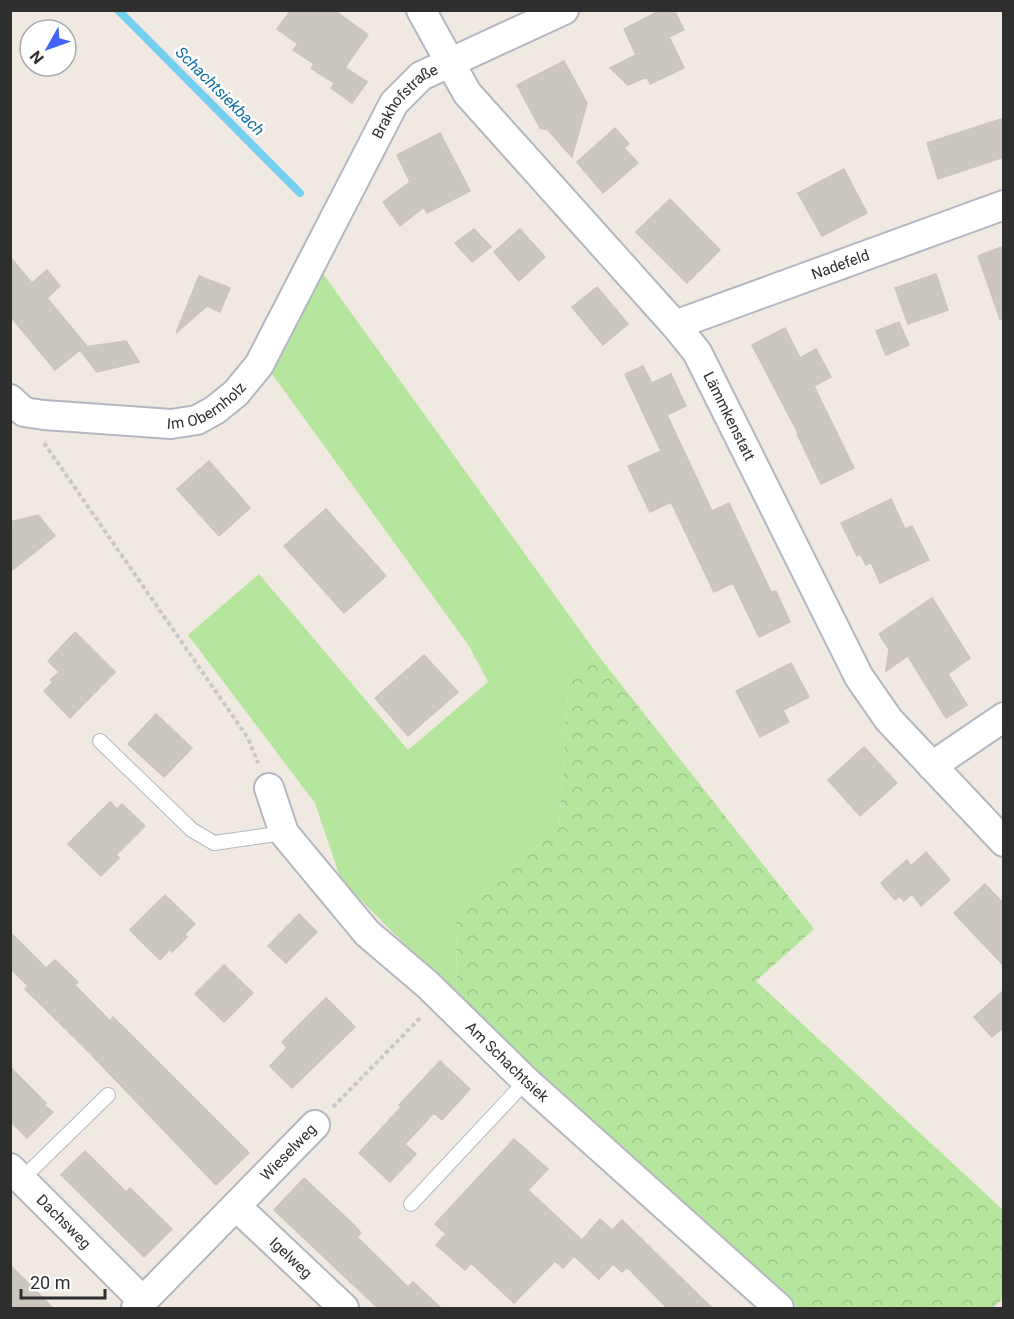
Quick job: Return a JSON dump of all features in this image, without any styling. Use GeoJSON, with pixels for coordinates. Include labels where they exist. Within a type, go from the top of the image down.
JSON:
{"type":"FeatureCollection","features":[{"type":"Feature","properties":{"kind":"street","name":"Lämmkenstatt"},"geometry":{"type":"LineString","coordinates":[[421,10],[467,93],[675,325],[696,352],[872,699],[1004,842]]}},
{"type":"Feature","properties":{"kind":"street","name":"Brakhofstraße"},"geometry":{"type":"LineString","coordinates":[[313,260],[394,103],[421,76],[564,10]]}},
{"type":"Feature","properties":{"kind":"street","name":"Nadefeld"},"geometry":{"type":"LineString","coordinates":[[675,325],[1004,206]]}},
{"type":"Feature","properties":{"kind":"street","name":"Im Obernholz"},"geometry":{"type":"LineString","coordinates":[[17,406],[44,415],[171,424],[197,420],[236,393],[259,365],[313,260]]}},
{"type":"Feature","properties":{"kind":"street"},"geometry":{"type":"LineString","coordinates":[[932,766],[1004,717]]}},
{"type":"Feature","properties":{"kind":"street","name":"Am Schachtsiek"},"geometry":{"type":"LineString","coordinates":[[269,788],[284,833],[367,933],[428,985],[526,1080],[779,1308]]}},
{"type":"Feature","properties":{"kind":"street","name":"Wieselweg"},"geometry":{"type":"LineString","coordinates":[[140,1305],[315,1125]]}},
{"type":"Feature","properties":{"kind":"street","name":"Dachsweg"},"geometry":{"type":"LineString","coordinates":[[16,1174],[140,1305]]}},
{"type":"Feature","properties":{"kind":"street","name":"Igelweg"},"geometry":{"type":"LineString","coordinates":[[237,1207],[344,1308]]}},
{"type":"Feature","properties":{"kind":"lane"},"geometry":{"type":"LineString","coordinates":[[100,741],[192,830],[214,843],[284,833]]}},
{"type":"Feature","properties":{"kind":"lane"},"geometry":{"type":"LineString","coordinates":[[411,1204],[526,1080]]}},
{"type":"Feature","properties":{"kind":"lane"},"geometry":{"type":"LineString","coordinates":[[16,1174],[108,1095]]}},
{"type":"Feature","properties":{"kind":"path"},"geometry":{"type":"LineString","coordinates":[[17,406],[248,738],[269,788]]}},
{"type":"Feature","properties":{"kind":"path","name":"Wieselweg"},"geometry":{"type":"LineString","coordinates":[[315,1125],[439,998]]}},
{"type":"Feature","properties":{"kind":"green space"},"geometry":{"type":"Polygon","coordinates":[[[321,271],[597,654],[569,678],[559,828],[456,916],[457,997],[341,880],[315,803],[188,635],[259,574],[408,750],[488,682],[469,646],[267,367],[321,271]]]}},
{"type":"Feature","properties":{"kind":"green space"},"geometry":{"type":"Polygon","coordinates":[[[597,654],[814,929],[756,981],[1003,1210],[1003,1299],[992,1308],[798,1308],[668,1192],[457,997],[456,916],[559,828],[569,678],[597,654]]]}},
{"type":"Feature","properties":{"kind":"building"},"geometry":{"type":"Polygon","coordinates":[[[291,10],[334,10],[368,35],[334,83],[311,68],[314,64],[293,50],[298,44],[277,29],[291,10]]]}},
{"type":"Feature","properties":{"kind":"building"},"geometry":{"type":"Polygon","coordinates":[[[661,10],[674,10],[684,30],[669,37],[684,68],[650,84],[647,77],[628,85],[610,68],[636,55],[624,29],[661,10]]]}},
{"type":"Feature","properties":{"kind":"building"},"geometry":{"type":"Polygon","coordinates":[[[564,61],[587,103],[572,157],[548,130],[540,128],[517,85],[564,61]]]}},
{"type":"Feature","properties":{"kind":"building"},"geometry":{"type":"Polygon","coordinates":[[[346,68],[367,82],[352,103],[331,88],[346,68]]]}},
{"type":"Feature","properties":{"kind":"building"},"geometry":{"type":"Polygon","coordinates":[[[1004,118],[1004,157],[938,179],[927,143],[1004,118]]]}},
{"type":"Feature","properties":{"kind":"building"},"geometry":{"type":"Polygon","coordinates":[[[615,128],[629,144],[624,148],[638,163],[603,193],[577,162],[615,128]]]}},
{"type":"Feature","properties":{"kind":"building"},"geometry":{"type":"Polygon","coordinates":[[[440,133],[470,191],[427,213],[424,207],[400,226],[383,202],[410,182],[397,155],[440,133]]]}},
{"type":"Feature","properties":{"kind":"building"},"geometry":{"type":"Polygon","coordinates":[[[844,169],[867,213],[822,236],[798,193],[844,169]]]}},
{"type":"Feature","properties":{"kind":"building"},"geometry":{"type":"Polygon","coordinates":[[[670,199],[720,250],[687,283],[636,232],[670,199]]]}},
{"type":"Feature","properties":{"kind":"building"},"geometry":{"type":"Polygon","coordinates":[[[474,229],[491,247],[472,262],[455,243],[474,229]]]}},
{"type":"Feature","properties":{"kind":"building"},"geometry":{"type":"Polygon","coordinates":[[[520,229],[545,257],[519,281],[494,252],[520,229]]]}},
{"type":"Feature","properties":{"kind":"building"},"geometry":{"type":"Polygon","coordinates":[[[1004,246],[1004,319],[1000,319],[978,256],[1004,246]]]}},
{"type":"Feature","properties":{"kind":"building"},"geometry":{"type":"Polygon","coordinates":[[[10,257],[32,283],[47,270],[60,286],[47,298],[86,345],[84,347],[126,341],[139,362],[97,372],[80,350],[55,370],[10,316],[10,257]]]}},
{"type":"Feature","properties":{"kind":"building"},"geometry":{"type":"Polygon","coordinates":[[[936,274],[948,310],[908,324],[895,288],[936,274]]]}},
{"type":"Feature","properties":{"kind":"building"},"geometry":{"type":"Polygon","coordinates":[[[199,276],[230,288],[220,312],[207,306],[176,333],[199,276]]]}},
{"type":"Feature","properties":{"kind":"building"},"geometry":{"type":"Polygon","coordinates":[[[597,287],[628,324],[603,345],[572,307],[597,287]]]}},
{"type":"Feature","properties":{"kind":"building"},"geometry":{"type":"Polygon","coordinates":[[[899,322],[909,345],[886,355],[876,331],[899,322]]]}},
{"type":"Feature","properties":{"kind":"building"},"geometry":{"type":"Polygon","coordinates":[[[785,328],[800,358],[816,349],[831,377],[814,386],[854,468],[821,484],[798,433],[752,345],[785,328]]]}},
{"type":"Feature","properties":{"kind":"building"},"geometry":{"type":"Polygon","coordinates":[[[643,366],[652,383],[671,374],[686,406],[667,415],[712,511],[729,503],[771,592],[776,591],[790,622],[759,637],[733,583],[714,592],[671,502],[650,512],[628,466],[661,451],[625,374],[643,366]]]}},
{"type":"Feature","properties":{"kind":"building"},"geometry":{"type":"Polygon","coordinates":[[[209,461],[250,508],[219,536],[177,489],[209,461]]]}},
{"type":"Feature","properties":{"kind":"building"},"geometry":{"type":"Polygon","coordinates":[[[891,499],[905,529],[912,526],[929,560],[880,583],[871,562],[866,565],[860,554],[857,556],[841,523],[891,499]]]}},
{"type":"Feature","properties":{"kind":"building"},"geometry":{"type":"Polygon","coordinates":[[[326,509],[386,576],[344,613],[284,546],[326,509]]]}},
{"type":"Feature","properties":{"kind":"building"},"geometry":{"type":"Polygon","coordinates":[[[38,515],[55,536],[10,572],[10,522],[38,515]]]}},
{"type":"Feature","properties":{"kind":"building"},"geometry":{"type":"Polygon","coordinates":[[[932,598],[970,658],[948,674],[967,705],[946,718],[908,656],[886,671],[889,649],[879,634],[932,598]]]}},
{"type":"Feature","properties":{"kind":"building"},"geometry":{"type":"Polygon","coordinates":[[[75,632],[115,672],[70,718],[44,691],[53,682],[50,680],[59,672],[48,661],[75,632]]]}},
{"type":"Feature","properties":{"kind":"building"},"geometry":{"type":"Polygon","coordinates":[[[424,655],[458,692],[408,736],[375,698],[424,655]]]}},
{"type":"Feature","properties":{"kind":"building"},"geometry":{"type":"Polygon","coordinates":[[[791,663],[809,697],[783,710],[789,722],[760,737],[736,691],[791,663]]]}},
{"type":"Feature","properties":{"kind":"building"},"geometry":{"type":"Polygon","coordinates":[[[156,714],[192,748],[164,777],[128,744],[156,714]]]}},
{"type":"Feature","properties":{"kind":"building"},"geometry":{"type":"Polygon","coordinates":[[[864,747],[897,783],[860,816],[828,780],[864,747]]]}},
{"type":"Feature","properties":{"kind":"building"},"geometry":{"type":"Polygon","coordinates":[[[110,802],[117,809],[122,804],[145,826],[116,855],[119,858],[101,876],[68,844],[110,802]]]}},
{"type":"Feature","properties":{"kind":"building"},"geometry":{"type":"Polygon","coordinates":[[[926,852],[950,880],[921,906],[912,894],[904,901],[899,896],[895,900],[881,883],[907,860],[911,866],[926,852]]]}},
{"type":"Feature","properties":{"kind":"building"},"geometry":{"type":"Polygon","coordinates":[[[985,884],[1004,904],[1004,966],[954,913],[985,884]]]}},
{"type":"Feature","properties":{"kind":"building"},"geometry":{"type":"Polygon","coordinates":[[[165,895],[195,924],[185,934],[187,937],[172,952],[170,949],[160,960],[130,930],[165,895]]]}},
{"type":"Feature","properties":{"kind":"building"},"geometry":{"type":"Polygon","coordinates":[[[299,914],[317,932],[286,963],[268,946],[299,914]]]}},
{"type":"Feature","properties":{"kind":"building"},"geometry":{"type":"Polygon","coordinates":[[[10,932],[46,968],[55,960],[78,982],[75,985],[110,1021],[113,1017],[249,1153],[216,1185],[25,989],[28,986],[10,968],[10,932]]]}},
{"type":"Feature","properties":{"kind":"building"},"geometry":{"type":"Polygon","coordinates":[[[224,965],[253,993],[224,1022],[195,994],[224,965]]]}},
{"type":"Feature","properties":{"kind":"building"},"geometry":{"type":"Polygon","coordinates":[[[1004,990],[1004,1027],[992,1037],[974,1017],[1004,990]]]}},
{"type":"Feature","properties":{"kind":"building"},"geometry":{"type":"Polygon","coordinates":[[[326,998],[355,1027],[292,1088],[270,1066],[287,1048],[282,1042],[326,998]]]}},
{"type":"Feature","properties":{"kind":"building"},"geometry":{"type":"Polygon","coordinates":[[[440,1061],[470,1089],[442,1120],[434,1113],[405,1144],[416,1154],[390,1182],[359,1153],[440,1061]]]}},
{"type":"Feature","properties":{"kind":"building"},"geometry":{"type":"Polygon","coordinates":[[[10,1067],[53,1112],[27,1138],[10,1121],[10,1067]]]}},
{"type":"Feature","properties":{"kind":"building"},"geometry":{"type":"Polygon","coordinates":[[[514,1139],[548,1169],[528,1190],[582,1240],[600,1219],[612,1230],[622,1220],[712,1308],[667,1308],[627,1267],[622,1272],[613,1264],[599,1279],[574,1256],[563,1268],[555,1261],[514,1303],[471,1263],[465,1270],[436,1245],[446,1234],[435,1224],[514,1139]]]}},
{"type":"Feature","properties":{"kind":"building"},"geometry":{"type":"Polygon","coordinates":[[[85,1151],[126,1192],[130,1188],[172,1229],[144,1257],[61,1175],[85,1151]]]}},
{"type":"Feature","properties":{"kind":"building"},"geometry":{"type":"Polygon","coordinates":[[[304,1178],[353,1224],[361,1233],[357,1237],[408,1287],[413,1282],[441,1308],[378,1308],[274,1210],[304,1178]]]}},
{"type":"Feature","properties":{"kind":"building"},"geometry":{"type":"Polygon","coordinates":[[[10,1265],[53,1308],[10,1308],[10,1265]]]}},
{"type":"Feature","properties":{"kind":"waterway","name":"Schachtsiekbach"},"geometry":{"type":"LineString","coordinates":[[118,10],[300,193]]}}]}
